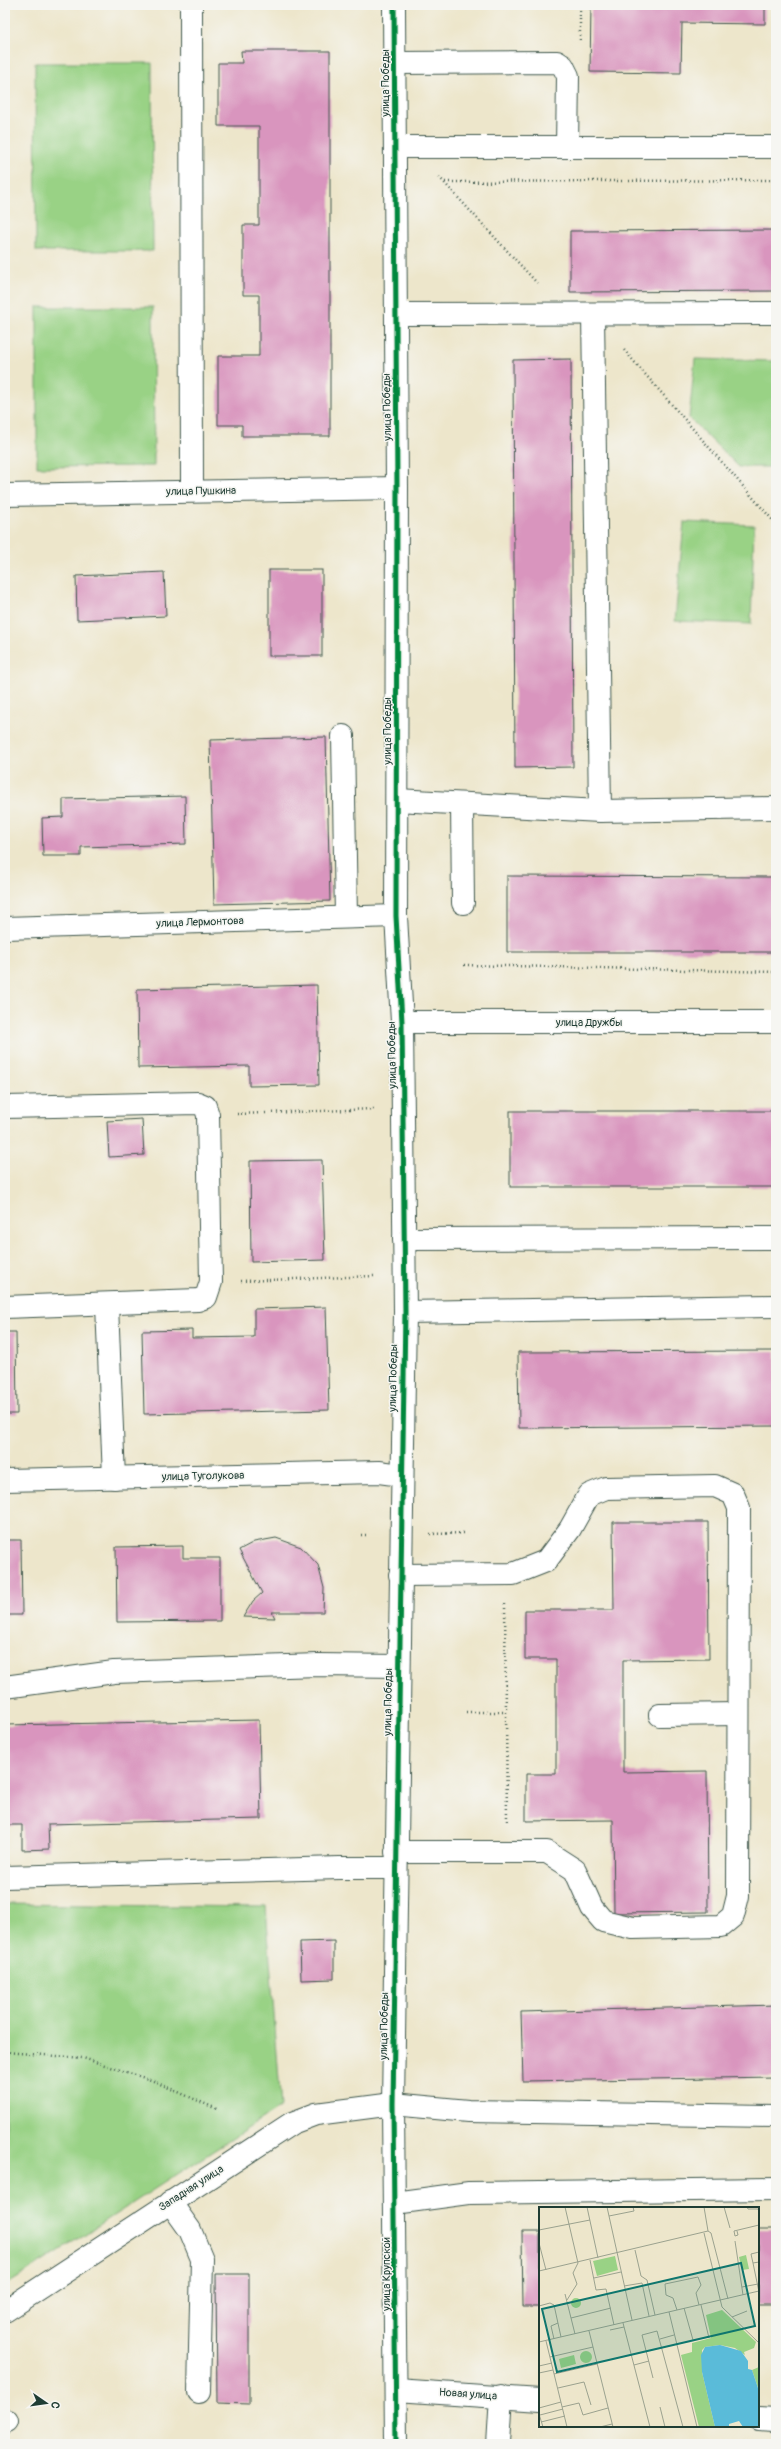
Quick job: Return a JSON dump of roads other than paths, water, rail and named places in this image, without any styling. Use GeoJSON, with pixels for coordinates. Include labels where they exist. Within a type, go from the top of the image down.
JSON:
{"type":"FeatureCollection","features":[{"type":"Feature","properties":{"kind":"street"},"geometry":{"type":"LineString","coordinates":[[191,5],[192,491]]}},
{"type":"Feature","properties":{"kind":"street","name":"улица Победы"},"geometry":{"type":"LineString","coordinates":[[393,2104],[401,1475],[405,1312],[402,1022],[396,916],[397,488],[394,5]]}},
{"type":"Feature","properties":{"kind":"street"},"geometry":{"type":"LineString","coordinates":[[394,63],[557,62],[564,66],[568,76],[567,147]]}},
{"type":"Feature","properties":{"kind":"street"},"geometry":{"type":"LineString","coordinates":[[395,146],[776,147]]}},
{"type":"Feature","properties":{"kind":"street"},"geometry":{"type":"LineString","coordinates":[[396,314],[776,313]]}},
{"type":"Feature","properties":{"kind":"street"},"geometry":{"type":"LineString","coordinates":[[593,314],[600,811]]}},
{"type":"Feature","properties":{"kind":"street","name":"улица Пушкина"},"geometry":{"type":"LineString","coordinates":[[5,495],[397,488]]}},
{"type":"Feature","properties":{"kind":"street"},"geometry":{"type":"LineString","coordinates":[[343,736],[346,917]]}},
{"type":"Feature","properties":{"kind":"street"},"geometry":{"type":"LineString","coordinates":[[397,800],[462,805],[600,811],[776,808]]}},
{"type":"Feature","properties":{"kind":"street"},"geometry":{"type":"LineString","coordinates":[[462,805],[463,903]]}},
{"type":"Feature","properties":{"kind":"street","name":"улица Лермонтова"},"geometry":{"type":"LineString","coordinates":[[5,928],[396,916]]}},
{"type":"Feature","properties":{"kind":"street","name":"улица Дружбы"},"geometry":{"type":"LineString","coordinates":[[402,1022],[776,1022]]}},
{"type":"Feature","properties":{"kind":"street"},"geometry":{"type":"LineString","coordinates":[[5,1107],[198,1103],[205,1106],[208,1115],[212,1282],[206,1296],[198,1300],[107,1305],[5,1307]]}},
{"type":"Feature","properties":{"kind":"street"},"geometry":{"type":"LineString","coordinates":[[404,1239],[776,1238]]}},
{"type":"Feature","properties":{"kind":"street"},"geometry":{"type":"LineString","coordinates":[[107,1305],[114,1478]]}},
{"type":"Feature","properties":{"kind":"street"},"geometry":{"type":"LineString","coordinates":[[405,1312],[776,1306]]}},
{"type":"Feature","properties":{"kind":"street","name":"улица Туголукова"},"geometry":{"type":"LineString","coordinates":[[5,1480],[378,1472],[401,1475]]}},
{"type":"Feature","properties":{"kind":"street"},"geometry":{"type":"LineString","coordinates":[[5,1877],[340,1868],[396,1860],[507,1852],[548,1852],[575,1870],[592,1908],[603,1921],[633,1928],[721,1926],[733,1916],[738,1896],[739,1508],[733,1494],[715,1486],[606,1488],[590,1495],[570,1529],[546,1561],[513,1574],[400,1575]]}},
{"type":"Feature","properties":{"kind":"street"},"geometry":{"type":"LineString","coordinates":[[5,1687],[114,1672],[318,1665],[399,1666]]}},
{"type":"Feature","properties":{"kind":"street"},"geometry":{"type":"LineString","coordinates":[[660,1715],[738,1714]]}},
{"type":"Feature","properties":{"kind":"street","name":"Западная улица"},"geometry":{"type":"LineString","coordinates":[[5,2310],[292,2123],[316,2114],[393,2104],[468,2111],[776,2116]]}},
{"type":"Feature","properties":{"kind":"street","name":"улица Крупской"},"geometry":{"type":"LineString","coordinates":[[393,2104],[397,2390],[396,2444]]}},
{"type":"Feature","properties":{"kind":"street"},"geometry":{"type":"LineString","coordinates":[[395,2203],[469,2193],[776,2189]]}},
{"type":"Feature","properties":{"kind":"street"},"geometry":{"type":"LineString","coordinates":[[170,2202],[190,2230],[202,2259],[199,2392]]}},
{"type":"Feature","properties":{"kind":"street","name":"Новая улица"},"geometry":{"type":"LineString","coordinates":[[397,2390],[501,2396],[539,2400]]}},
{"type":"Feature","properties":{"kind":"street"},"geometry":{"type":"LineString","coordinates":[[498,2444],[501,2396]]}},
{"type":"Feature","properties":{"kind":"street"},"geometry":{"type":"LineString","coordinates":[[759,2419],[776,2420]]}}]}
